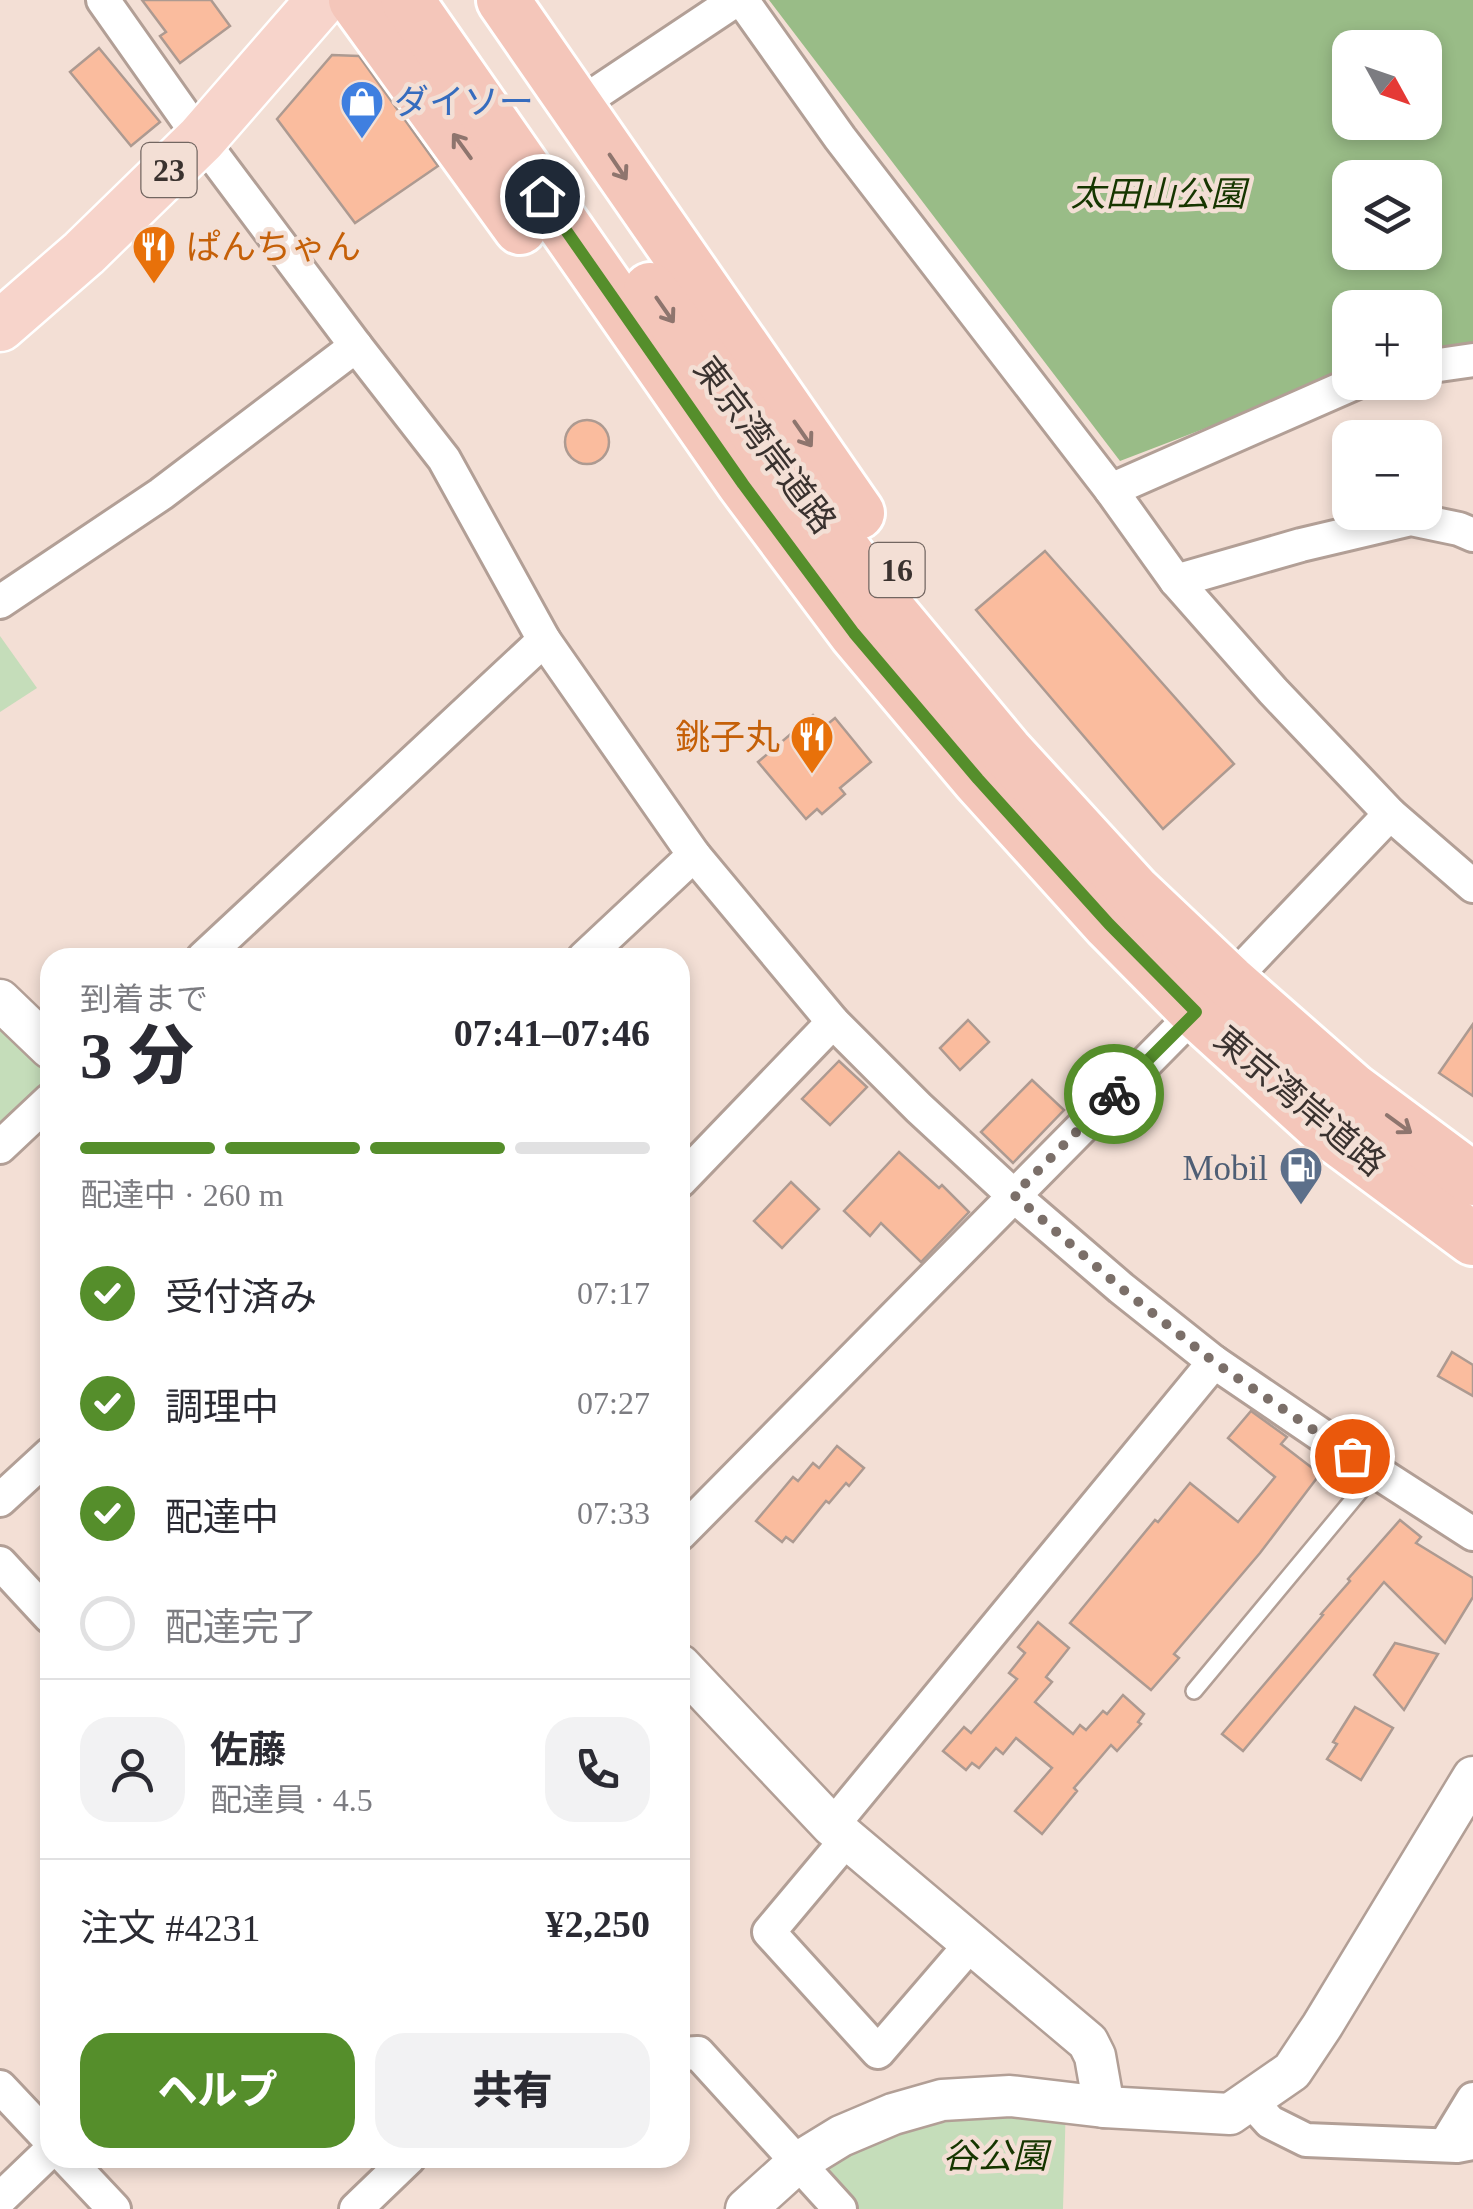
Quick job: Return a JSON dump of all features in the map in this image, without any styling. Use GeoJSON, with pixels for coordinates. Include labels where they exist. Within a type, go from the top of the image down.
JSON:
{"type":"FeatureCollection","features":[{"type":"Feature","properties":{"kind":"highway","name":"16"},"geometry":{"type":"LineString","coordinates":[[355,0],[486,178],[695,477],[831,660],[956,806],[1089,947],[1143,997],[1196,1012]]}},
{"type":"Feature","properties":{"kind":"highway","name":"東京湾岸道路"},"geometry":{"type":"LineString","coordinates":[[408,0],[743,484],[854,633],[978,779],[1122,908],[1229,981],[1352,1090],[1473,1179]]}},
{"type":"Feature","properties":{"kind":"highway","name":"東京湾岸道路"},"geometry":{"type":"LineString","coordinates":[[449,0],[668,315],[887,608],[1006,751],[1196,1012],[1326,1130],[1473,1239]]}},
{"type":"Feature","properties":{"kind":"highway","name":"16"},"geometry":{"type":"LineString","coordinates":[[503,0],[908,586],[1158,872],[1284,1002],[1352,1090]]}},
{"type":"Feature","properties":{"kind":"main road","name":"23"},"geometry":{"type":"LineString","coordinates":[[0,326],[84,254],[201,139],[322,0]]}},
{"type":"Feature","properties":{"kind":"street"},"geometry":{"type":"LineString","coordinates":[[104,0],[201,139],[444,459],[544,640],[694,855],[833,1022],[919,1108],[1121,1288],[1214,1362],[1473,1534]]}},
{"type":"Feature","properties":{"kind":"street"},"geometry":{"type":"LineString","coordinates":[[577,106],[739,0],[1176,581],[1390,814],[1473,886]]}},
{"type":"Feature","properties":{"kind":"street"},"geometry":{"type":"LineString","coordinates":[[0,602],[160,494],[356,346]]}},
{"type":"Feature","properties":{"kind":"street"},"geometry":{"type":"LineString","coordinates":[[1442,365],[1473,360]]}},
{"type":"Feature","properties":{"kind":"street"},"geometry":{"type":"LineString","coordinates":[[1111,490],[1332,393]]}},
{"type":"Feature","properties":{"kind":"street"},"geometry":{"type":"LineString","coordinates":[[1176,581],[1411,519],[1460,528],[1473,535]]}},
{"type":"Feature","properties":{"kind":"street"},"geometry":{"type":"LineString","coordinates":[[214,948],[544,640]]}},
{"type":"Feature","properties":{"kind":"street"},"geometry":{"type":"LineString","coordinates":[[1246,965],[1390,814]]}},
{"type":"Feature","properties":{"kind":"street"},"geometry":{"type":"LineString","coordinates":[[595,948],[694,855]]}},
{"type":"Feature","properties":{"kind":"street"},"geometry":{"type":"LineString","coordinates":[[0,1000],[40,1038]]}},
{"type":"Feature","properties":{"kind":"street"},"geometry":{"type":"LineString","coordinates":[[690,1524],[1196,1012]]}},
{"type":"Feature","properties":{"kind":"street"},"geometry":{"type":"LineString","coordinates":[[690,1170],[833,1022]]}},
{"type":"Feature","properties":{"kind":"street"},"geometry":{"type":"LineString","coordinates":[[0,1147],[40,1109]]}},
{"type":"Feature","properties":{"kind":"street"},"geometry":{"type":"LineString","coordinates":[[971,1944],[878,2052],[769,1932],[840,1832],[1214,1362]]}},
{"type":"Feature","properties":{"kind":"street"},"geometry":{"type":"LineString","coordinates":[[0,1500],[40,1463]]}},
{"type":"Feature","properties":{"kind":"street"},"geometry":{"type":"LineString","coordinates":[[0,1563],[40,1606]]}},
{"type":"Feature","properties":{"kind":"street"},"geometry":{"type":"LineString","coordinates":[[690,1675],[840,1832],[1088,2042],[1095,2056],[1104,2107]]}},
{"type":"Feature","properties":{"kind":"street"},"geometry":{"type":"LineString","coordinates":[[746,2209],[797,2163],[841,2136],[892,2114],[942,2100],[1010,2096],[1104,2107],[1230,2114],[1292,2071],[1473,1776]]}},
{"type":"Feature","properties":{"kind":"street"},"geometry":{"type":"LineString","coordinates":[[690,2053],[698,2053],[840,2209]]}},
{"type":"Feature","properties":{"kind":"street"},"geometry":{"type":"LineString","coordinates":[[0,2087],[40,2129]]}},
{"type":"Feature","properties":{"kind":"street"},"geometry":{"type":"LineString","coordinates":[[1250,2101],[1270,2122],[1306,2140],[1459,2144],[1473,2099]]}},
{"type":"Feature","properties":{"kind":"street"},"geometry":{"type":"LineString","coordinates":[[0,2199],[40,2160]]}},
{"type":"Feature","properties":{"kind":"street"},"geometry":{"type":"LineString","coordinates":[[75,2168],[114,2209]]}},
{"type":"Feature","properties":{"kind":"street"},"geometry":{"type":"LineString","coordinates":[[356,2209],[399,2168]]}},
{"type":"Feature","properties":{"kind":"lane"},"geometry":{"type":"LineString","coordinates":[[1194,1690],[1376,1472]]}},
{"type":"Feature","properties":{"kind":"green space","name":"太田山公園"},"geometry":{"type":"Polygon","coordinates":[[[769,0],[1473,0],[1473,342],[1442,349],[1442,290],[1332,290],[1332,380],[1120,461],[769,0]]]}},
{"type":"Feature","properties":{"kind":"green space"},"geometry":{"type":"Polygon","coordinates":[[[0,636],[37,688],[0,712],[0,636]]]}},
{"type":"Feature","properties":{"kind":"green space"},"geometry":{"type":"Polygon","coordinates":[[[0,1008],[40,1045],[40,1102],[0,1138],[0,1008]]]}},
{"type":"Feature","properties":{"kind":"green space","name":"谷公園"},"geometry":{"type":"Polygon","coordinates":[[[1066,2102],[1063,2209],[840,2209],[797,2163],[893,2114],[1066,2102]]]}},
{"type":"Feature","properties":{"kind":"building"},"geometry":{"type":"Polygon","coordinates":[[[142,0],[211,0],[230,26],[180,63],[160,36],[166,32],[142,0]]]}},
{"type":"Feature","properties":{"kind":"building"},"geometry":{"type":"Polygon","coordinates":[[[99,48],[160,122],[131,146],[70,72],[99,48]]]}},
{"type":"Feature","properties":{"kind":"building","name":"ダイソー"},"geometry":{"type":"Polygon","coordinates":[[[332,55],[359,56],[438,166],[355,223],[277,119],[332,55]]]}},
{"type":"Feature","properties":{"kind":"building"},"geometry":{"type":"Polygon","coordinates":[[[587,420],[603,426],[609,442],[603,458],[587,464],[571,458],[565,442],[571,426],[587,420]]]}},
{"type":"Feature","properties":{"kind":"building"},"geometry":{"type":"Polygon","coordinates":[[[1045,551],[1234,764],[1163,829],[976,610],[1045,551]]]}},
{"type":"Feature","properties":{"kind":"building","name":"銚子丸"},"geometry":{"type":"Polygon","coordinates":[[[813,715],[824,727],[835,718],[871,762],[840,788],[845,794],[822,814],[817,809],[806,819],[758,762],[813,715]]]}},
{"type":"Feature","properties":{"kind":"building"},"geometry":{"type":"Polygon","coordinates":[[[968,1020],[989,1042],[960,1070],[940,1048],[968,1020]]]}},
{"type":"Feature","properties":{"kind":"building"},"geometry":{"type":"Polygon","coordinates":[[[1473,1024],[1473,1096],[1439,1073],[1473,1024]]]}},
{"type":"Feature","properties":{"kind":"building"},"geometry":{"type":"Polygon","coordinates":[[[839,1061],[867,1087],[830,1125],[802,1099],[839,1061]]]}},
{"type":"Feature","properties":{"kind":"building"},"geometry":{"type":"Polygon","coordinates":[[[1032,1080],[1064,1110],[1013,1163],[981,1132],[1032,1080]]]}},
{"type":"Feature","properties":{"kind":"building"},"geometry":{"type":"Polygon","coordinates":[[[899,1152],[969,1212],[921,1262],[881,1223],[870,1236],[844,1211],[899,1152]]]}},
{"type":"Feature","properties":{"kind":"building"},"geometry":{"type":"Polygon","coordinates":[[[791,1182],[819,1209],[782,1248],[754,1221],[791,1182]]]}},
{"type":"Feature","properties":{"kind":"building"},"geometry":{"type":"Polygon","coordinates":[[[1452,1352],[1473,1365],[1473,1396],[1438,1376],[1452,1352]]]}},
{"type":"Feature","properties":{"kind":"building"},"geometry":{"type":"Polygon","coordinates":[[[1251,1411],[1287,1437],[1281,1444],[1320,1474],[1260,1553],[1174,1654],[1179,1658],[1151,1690],[1070,1623],[1190,1483],[1238,1522],[1275,1477],[1228,1438],[1251,1411]]]}},
{"type":"Feature","properties":{"kind":"building"},"geometry":{"type":"Polygon","coordinates":[[[837,1446],[864,1468],[849,1486],[846,1483],[829,1503],[826,1501],[793,1542],[786,1537],[782,1542],[756,1521],[793,1477],[798,1481],[813,1463],[819,1468],[837,1446]]]}},
{"type":"Feature","properties":{"kind":"building"},"geometry":{"type":"Polygon","coordinates":[[[1400,1520],[1421,1537],[1416,1543],[1473,1578],[1473,1597],[1445,1643],[1384,1582],[1243,1751],[1222,1734],[1400,1520]]]}},
{"type":"Feature","properties":{"kind":"building"},"geometry":{"type":"Polygon","coordinates":[[[1038,1622],[1069,1648],[1046,1677],[1052,1682],[1035,1702],[1073,1734],[1080,1725],[1086,1730],[1103,1711],[1107,1714],[1123,1695],[1144,1714],[1138,1722],[1141,1724],[1117,1751],[1111,1745],[1074,1788],[1077,1791],[1042,1834],[1015,1811],[1052,1768],[1016,1738],[1003,1754],[996,1748],[979,1768],[972,1763],[966,1770],[943,1751],[964,1727],[971,1733],[1017,1679],[1009,1673],[1025,1653],[1018,1647],[1038,1622]]]}},
{"type":"Feature","properties":{"kind":"building"},"geometry":{"type":"Polygon","coordinates":[[[1395,1643],[1438,1654],[1404,1710],[1374,1675],[1395,1643]]]}},
{"type":"Feature","properties":{"kind":"building"},"geometry":{"type":"Polygon","coordinates":[[[1355,1707],[1393,1728],[1361,1780],[1327,1759],[1355,1707]]]}},
{"type":"Feature","properties":{"kind":"way so far"},"geometry":{"type":"LineString","coordinates":[[1114,1094],[1014,1195],[1214,1362],[1352,1456]]}},
{"type":"Feature","properties":{"kind":"place","name":"ダイソー"},"geometry":{"type":"Point","coordinates":[362,140]}},
{"type":"Feature","properties":{"kind":"place","name":"ぱんちゃん"},"geometry":{"type":"Point","coordinates":[154,285]}},
{"type":"Feature","properties":{"kind":"place","name":"銚子丸"},"geometry":{"type":"Point","coordinates":[812,775]}},
{"type":"Feature","properties":{"kind":"place","name":"Mobil"},"geometry":{"type":"Point","coordinates":[1301,1206]}},
{"type":"Feature","properties":{"kind":"route"},"geometry":{"type":"LineString","coordinates":[[542,196],[743,484],[854,633],[978,779],[1109,924],[1196,1012],[1114,1094]]}}]}
